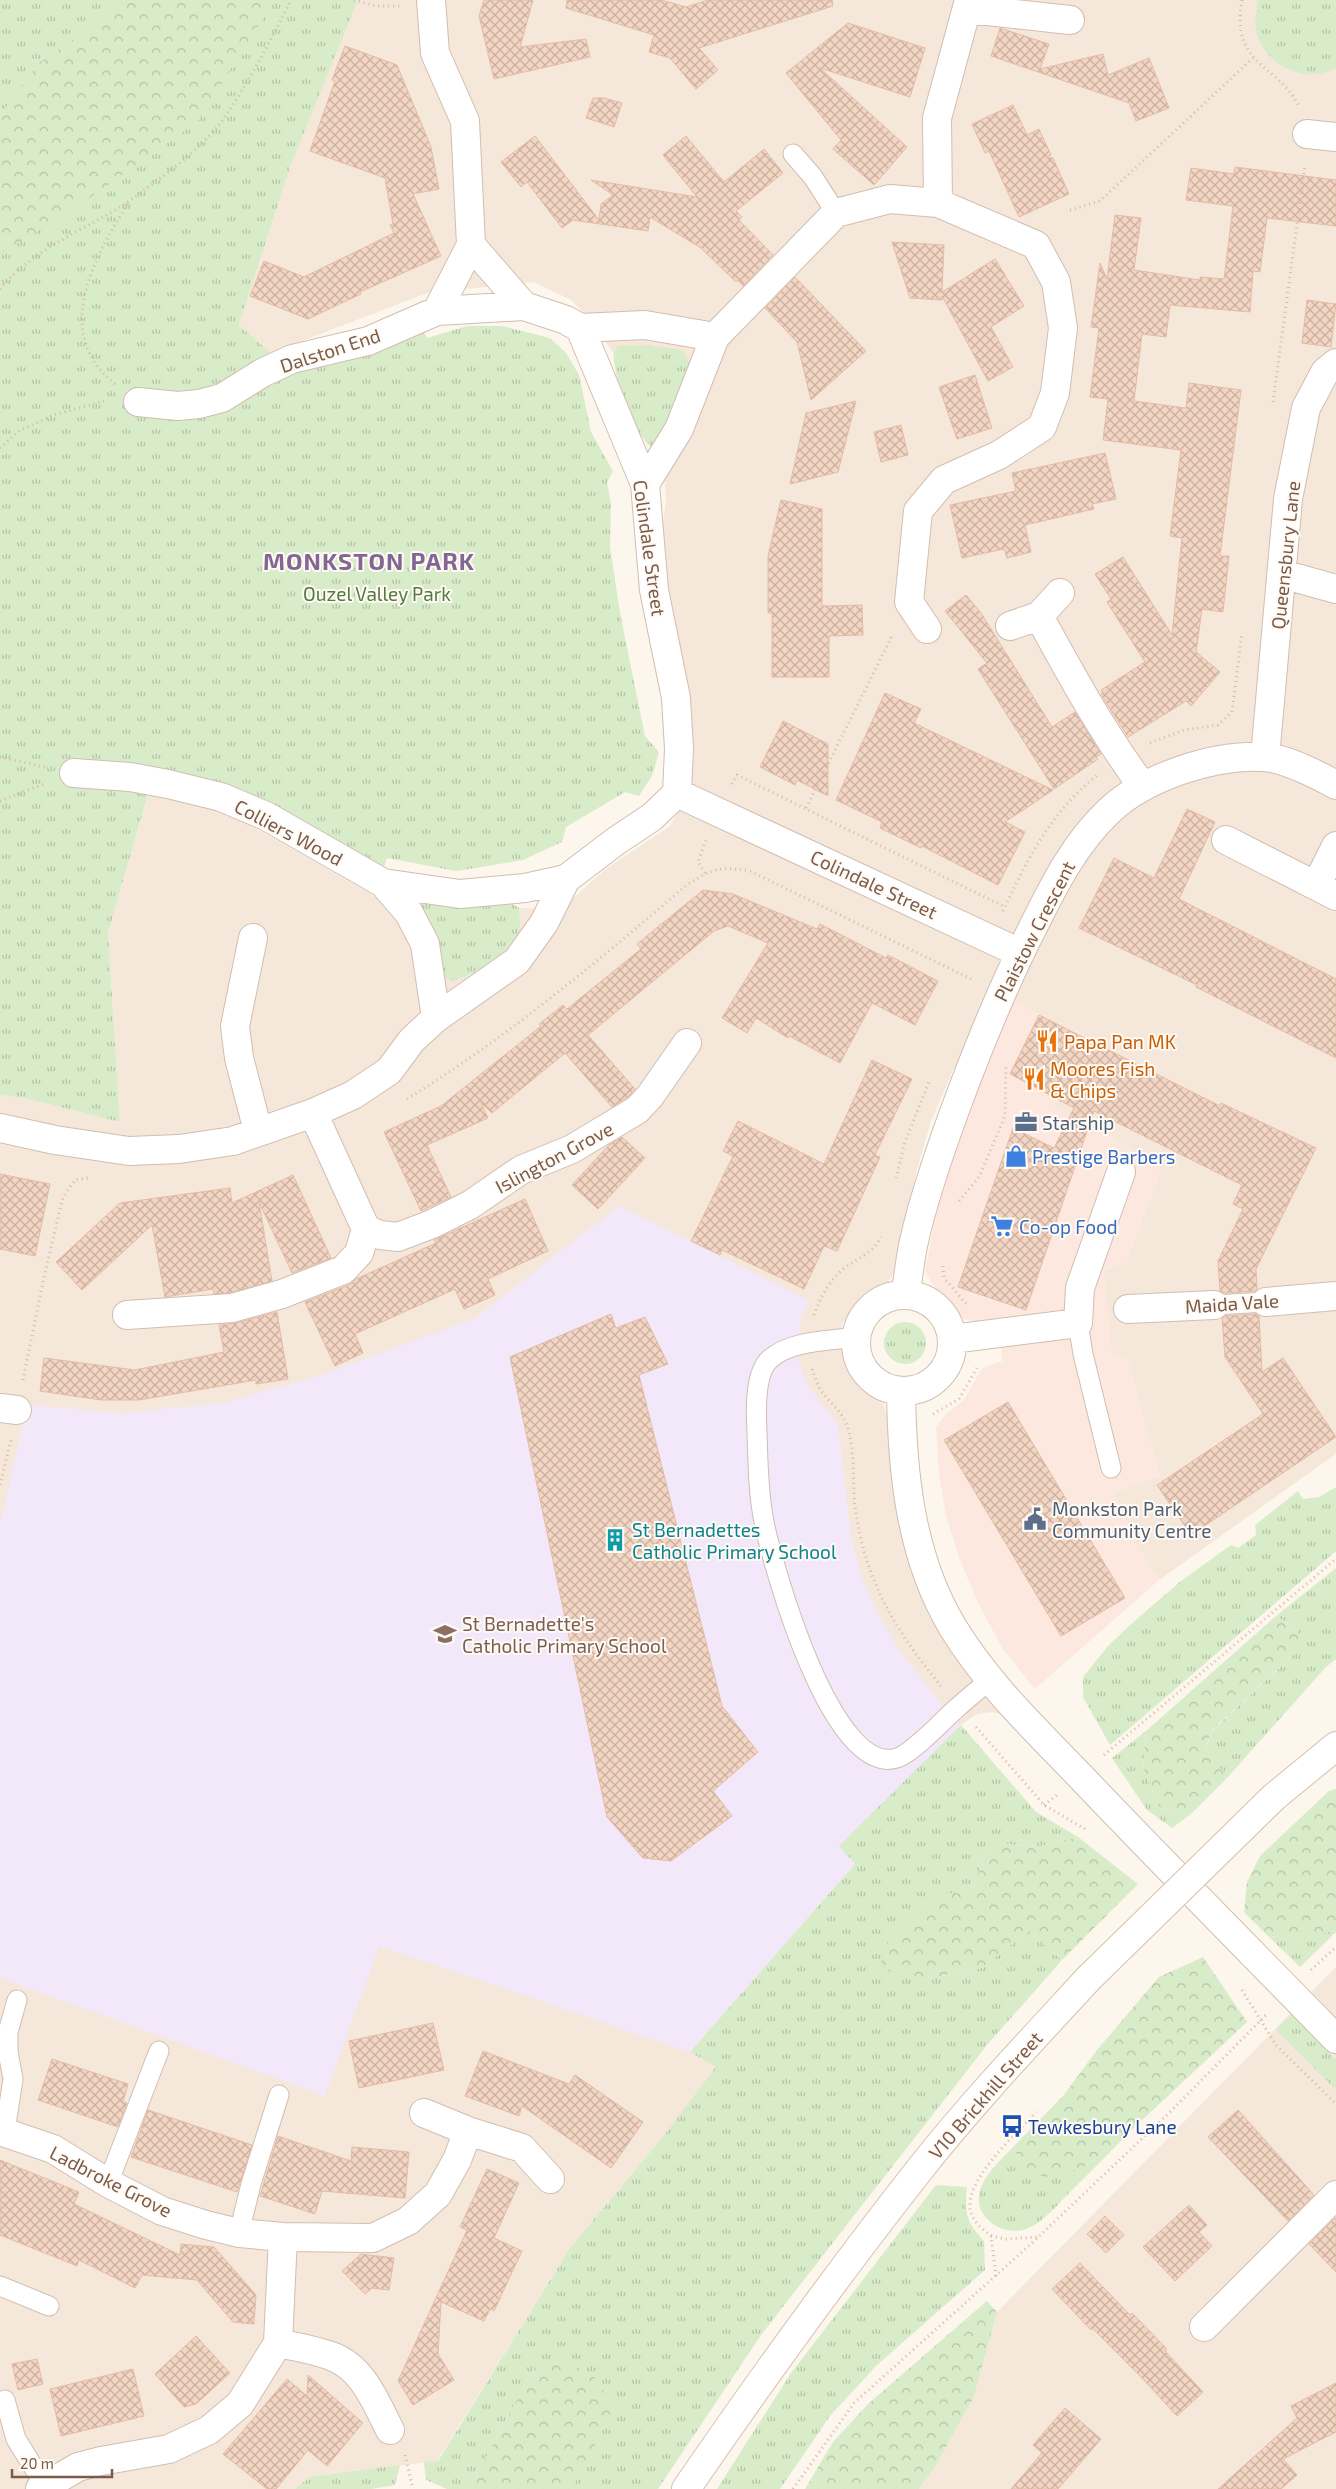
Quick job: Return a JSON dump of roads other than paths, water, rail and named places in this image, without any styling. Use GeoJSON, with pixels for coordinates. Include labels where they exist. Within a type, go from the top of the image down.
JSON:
{"type":"FeatureCollection","features":[{"type":"Feature","properties":{"kind":"street"},"geometry":{"type":"LineString","coordinates":[[431,3],[435,53],[465,121],[471,245],[437,310]]}},
{"type":"Feature","properties":{"kind":"street"},"geometry":{"type":"LineString","coordinates":[[938,203],[937,118],[969,4],[1070,20]]}},
{"type":"Feature","properties":{"kind":"street"},"geometry":{"type":"LineString","coordinates":[[1307,134],[1336,137]]}},
{"type":"Feature","properties":{"kind":"street"},"geometry":{"type":"LineString","coordinates":[[644,484],[679,429],[715,337],[836,213],[890,199],[938,203],[1036,245],[1056,282],[1063,328],[1055,393],[1042,428],[999,454],[944,480],[918,511],[909,602],[927,629]]}},
{"type":"Feature","properties":{"kind":"street"},"geometry":{"type":"LineString","coordinates":[[471,245],[524,306],[566,320],[580,328],[645,325],[715,337]]}},
{"type":"Feature","properties":{"kind":"street","name":"Dalston End"},"geometry":{"type":"LineString","coordinates":[[138,402],[178,406],[199,404],[222,398],[262,373],[292,359],[368,341],[437,310],[524,306]]}},
{"type":"Feature","properties":{"kind":"street","name":"Colindale Street"},"geometry":{"type":"LineString","coordinates":[[580,328],[644,484],[654,590],[676,698],[679,749],[677,793],[1020,953]]}},
{"type":"Feature","properties":{"kind":"street","name":"Queensbury Lane"},"geometry":{"type":"LineString","coordinates":[[1265,757],[1288,499],[1306,408],[1326,372],[1336,363]]}},
{"type":"Feature","properties":{"kind":"street"},"geometry":{"type":"LineString","coordinates":[[1282,574],[1336,589]]}},
{"type":"Feature","properties":{"kind":"street"},"geometry":{"type":"LineString","coordinates":[[1010,626],[1039,616],[1060,593]]}},
{"type":"Feature","properties":{"kind":"street"},"geometry":{"type":"LineString","coordinates":[[1039,616],[1073,678],[1121,757],[1143,787]]}},
{"type":"Feature","properties":{"kind":"street","name":"Plaistow Crescent"},"geometry":{"type":"LineString","coordinates":[[906,1295],[915,1237],[938,1156],[976,1052],[1020,953],[1041,910],[1075,849],[1109,811],[1143,787],[1214,761],[1265,757],[1314,773],[1336,785]]}},
{"type":"Feature","properties":{"kind":"street","name":"Colliers Wood"},"geometry":{"type":"LineString","coordinates":[[74,772],[130,777],[220,797],[266,816],[383,883],[409,913],[425,944],[436,1018]]}},
{"type":"Feature","properties":{"kind":"street"},"geometry":{"type":"LineString","coordinates":[[0,1128],[55,1140],[129,1151],[188,1148],[233,1141],[313,1113],[353,1095],[389,1071],[412,1040],[436,1018],[516,961],[544,923],[566,880],[616,841],[652,817],[677,793]]}},
{"type":"Feature","properties":{"kind":"street"},"geometry":{"type":"LineString","coordinates":[[1226,840],[1326,890],[1336,846]]}},
{"type":"Feature","properties":{"kind":"street","name":"Colliers Wood"},"geometry":{"type":"LineString","coordinates":[[383,883],[460,894],[525,888],[566,880]]}},
{"type":"Feature","properties":{"kind":"street"},"geometry":{"type":"LineString","coordinates":[[253,938],[235,1026],[240,1058],[258,1131]]}},
{"type":"Feature","properties":{"kind":"street","name":"Islington Grove"},"geometry":{"type":"LineString","coordinates":[[366,1229],[380,1235],[398,1237],[432,1224],[470,1205],[521,1170],[572,1149],[637,1110],[650,1096],[687,1044]]}},
{"type":"Feature","properties":{"kind":"street"},"geometry":{"type":"LineString","coordinates":[[126,1315],[232,1308],[282,1294],[343,1270],[359,1253],[366,1229],[313,1113]]}},
{"type":"Feature","properties":{"kind":"street"},"geometry":{"type":"LineString","coordinates":[[952,1339],[1078,1323],[1080,1288],[1120,1172]]}},
{"type":"Feature","properties":{"kind":"street"},"geometry":{"type":"LineString","coordinates":[[906,1295],[919,1297],[932,1303],[946,1320],[952,1339],[950,1356],[944,1370],[932,1382],[918,1389],[901,1391],[886,1387],[868,1374],[857,1353],[857,1337],[860,1324],[878,1302],[891,1296],[906,1295]]}},
{"type":"Feature","properties":{"kind":"street","name":"Maida Vale"},"geometry":{"type":"LineString","coordinates":[[1266,1302],[1336,1296]]}},
{"type":"Feature","properties":{"kind":"street","name":"Maida Vale"},"geometry":{"type":"LineString","coordinates":[[1128,1309],[1214,1305]]}},
{"type":"Feature","properties":{"kind":"street"},"geometry":{"type":"LineString","coordinates":[[901,1391],[906,1488],[916,1532],[930,1578],[952,1625],[990,1680],[1152,1852],[1336,2038]]}},
{"type":"Feature","properties":{"kind":"street","name":"V10 Brickhill Street"},"geometry":{"type":"LineString","coordinates":[[686,2489],[772,2365],[921,2168],[1010,2064],[1088,1979],[1274,1797],[1336,1746]]}},
{"type":"Feature","properties":{"kind":"street"},"geometry":{"type":"LineString","coordinates":[[424,2113],[468,2131],[522,2148],[550,2179]]}},
{"type":"Feature","properties":{"kind":"street","name":"Ladbroke Grove"},"geometry":{"type":"LineString","coordinates":[[2,2131],[54,2150],[108,2183],[162,2211],[239,2233],[283,2237],[373,2238],[408,2221],[438,2194],[457,2160],[468,2131]]}},
{"type":"Feature","properties":{"kind":"street"},"geometry":{"type":"LineString","coordinates":[[1204,2327],[1336,2195]]}},
{"type":"Feature","properties":{"kind":"street"},"geometry":{"type":"LineString","coordinates":[[43,2487],[78,2468],[101,2461],[169,2450],[209,2430],[240,2404],[278,2343],[283,2237]]}},
{"type":"Feature","properties":{"kind":"street"},"geometry":{"type":"LineString","coordinates":[[278,2343],[332,2356],[350,2367],[364,2381],[390,2430]]}},
{"type":"Feature","properties":{"kind":"lane"},"geometry":{"type":"LineString","coordinates":[[793,154],[813,177],[836,213]]}},
{"type":"Feature","properties":{"kind":"lane","name":"Maida Vale"},"geometry":{"type":"LineString","coordinates":[[1214,1305],[1266,1302]]}},
{"type":"Feature","properties":{"kind":"lane"},"geometry":{"type":"LineString","coordinates":[[1078,1323],[1083,1354],[1111,1468]]}},
{"type":"Feature","properties":{"kind":"lane"},"geometry":{"type":"LineString","coordinates":[[857,1337],[788,1348],[768,1360],[758,1381],[756,1412],[758,1466],[764,1520],[778,1580],[793,1626],[830,1705],[845,1730],[864,1750],[880,1758],[897,1758],[913,1748],[958,1706],[990,1680]]}},
{"type":"Feature","properties":{"kind":"lane"},"geometry":{"type":"LineString","coordinates":[[2,2131],[12,2079],[8,2052],[8,2032],[17,2000]]}},
{"type":"Feature","properties":{"kind":"lane"},"geometry":{"type":"LineString","coordinates":[[108,2183],[160,2051]]}},
{"type":"Feature","properties":{"kind":"lane"},"geometry":{"type":"LineString","coordinates":[[239,2233],[251,2184],[279,2094]]}},
{"type":"Feature","properties":{"kind":"lane"},"geometry":{"type":"LineString","coordinates":[[0,2286],[49,2306]]}},
{"type":"Feature","properties":{"kind":"lane"},"geometry":{"type":"LineString","coordinates":[[5,2400],[16,2439],[43,2487]]}},
{"type":"Feature","properties":{"kind":"place","name":"Papa Pan MK"},"geometry":{"type":"Point","coordinates":[1047,1041]}},
{"type":"Feature","properties":{"kind":"place","name":"Moores Fish & Chips"},"geometry":{"type":"Point","coordinates":[1034,1079]}},
{"type":"Feature","properties":{"kind":"place","name":"Starship"},"geometry":{"type":"Point","coordinates":[1026,1122]}},
{"type":"Feature","properties":{"kind":"place","name":"Prestige Barbers"},"geometry":{"type":"Point","coordinates":[1016,1156]}},
{"type":"Feature","properties":{"kind":"place","name":"Co-op Food"},"geometry":{"type":"Point","coordinates":[1002,1226]}},
{"type":"Feature","properties":{"kind":"place","name":"Monkston Park Community Centre"},"geometry":{"type":"Point","coordinates":[1035,1519]}},
{"type":"Feature","properties":{"kind":"place","name":"St Bernadettes Catholic Primary School"},"geometry":{"type":"Point","coordinates":[615,1540]}},
{"type":"Feature","properties":{"kind":"place","name":"St Bernadette's Catholic Primary School"},"geometry":{"type":"Point","coordinates":[445,1634]}},
{"type":"Feature","properties":{"kind":"place","name":"Tewkesbury Lane"},"geometry":{"type":"Point","coordinates":[1012,2126]}},
{"type":"Feature","properties":{"kind":"district","name":"MONKSTON PARK"},"geometry":{"type":"Point","coordinates":[369,560]}},
{"type":"Feature","properties":{"kind":"park label","name":"Ouzel Valley Park"},"geometry":{"type":"Point","coordinates":[377,593]}}]}
